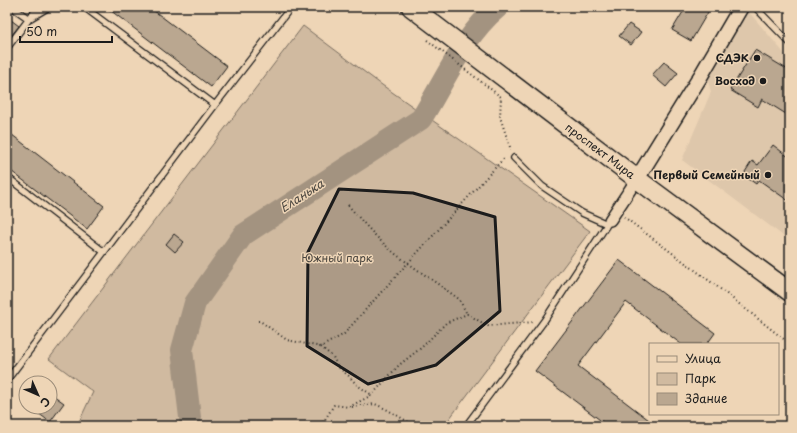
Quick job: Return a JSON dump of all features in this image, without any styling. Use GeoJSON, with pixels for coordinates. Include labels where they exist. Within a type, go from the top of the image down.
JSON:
{"type":"FeatureCollection","features":[{"type":"Feature","properties":{"kind":"main road","name":"проспект Мира"},"geometry":{"type":"LineString","coordinates":[[411,7],[637,179],[790,292]]}},
{"type":"Feature","properties":{"kind":"street"},"geometry":{"type":"LineString","coordinates":[[611,218],[698,80],[741,7]]}},
{"type":"Feature","properties":{"kind":"lane"},"geometry":{"type":"LineString","coordinates":[[12,7],[28,19]]}},
{"type":"Feature","properties":{"kind":"lane"},"geometry":{"type":"LineString","coordinates":[[7,48],[38,7]]}},
{"type":"Feature","properties":{"kind":"lane"},"geometry":{"type":"LineString","coordinates":[[28,19],[49,7]]}},
{"type":"Feature","properties":{"kind":"lane"},"geometry":{"type":"LineString","coordinates":[[84,7],[215,105]]}},
{"type":"Feature","properties":{"kind":"lane"},"geometry":{"type":"LineString","coordinates":[[7,380],[291,7]]}},
{"type":"Feature","properties":{"kind":"lane"},"geometry":{"type":"LineString","coordinates":[[755,7],[790,43]]}},
{"type":"Feature","properties":{"kind":"lane"},"geometry":{"type":"LineString","coordinates":[[466,426],[544,321],[611,218],[582,213],[542,186],[514,158]]}},
{"type":"Feature","properties":{"kind":"lane"},"geometry":{"type":"LineString","coordinates":[[7,177],[104,252]]}},
{"type":"Feature","properties":{"kind":"path"},"geometry":{"type":"LineString","coordinates":[[424,37],[501,97],[500,117],[514,158]]}},
{"type":"Feature","properties":{"kind":"path"},"geometry":{"type":"LineString","coordinates":[[321,347],[344,334],[503,158],[508,156],[514,158]]}},
{"type":"Feature","properties":{"kind":"path"},"geometry":{"type":"LineString","coordinates":[[348,205],[389,249],[459,299],[467,314],[488,326],[544,321]]}},
{"type":"Feature","properties":{"kind":"path"},"geometry":{"type":"LineString","coordinates":[[611,218],[719,288],[790,344]]}},
{"type":"Feature","properties":{"kind":"path"},"geometry":{"type":"LineString","coordinates":[[349,407],[372,395],[399,365],[421,348],[446,323],[467,314]]}},
{"type":"Feature","properties":{"kind":"path"},"geometry":{"type":"LineString","coordinates":[[258,321],[287,340],[321,347],[333,357],[338,367],[350,376],[357,385],[372,395]]}},
{"type":"Feature","properties":{"kind":"path"},"geometry":{"type":"LineString","coordinates":[[322,426],[334,405],[349,407],[375,404],[414,426]]}},
{"type":"Feature","properties":{"kind":"highlighted area"},"geometry":{"type":"Polygon","coordinates":[[[339,189],[413,193],[495,217],[500,311],[436,365],[368,384],[307,346],[308,252],[339,189]]]}},
{"type":"Feature","properties":{"kind":"shaded area"},"geometry":{"type":"Polygon","coordinates":[[[748,11],[790,60],[790,241],[682,160],[711,92],[707,77],[748,11]]]}},
{"type":"Feature","properties":{"kind":"green space","name":"Южный парк"},"geometry":{"type":"Polygon","coordinates":[[[303,26],[382,85],[590,231],[444,426],[77,426],[93,392],[49,359],[303,26]]]}},
{"type":"Feature","properties":{"kind":"building"},"geometry":{"type":"Polygon","coordinates":[[[106,7],[149,7],[227,66],[211,87],[106,7]]]}},
{"type":"Feature","properties":{"kind":"building"},"geometry":{"type":"Polygon","coordinates":[[[686,7],[711,7],[691,41],[672,30],[686,7]]]}},
{"type":"Feature","properties":{"kind":"building"},"geometry":{"type":"Polygon","coordinates":[[[7,17],[19,26],[7,41],[7,17]]]}},
{"type":"Feature","properties":{"kind":"building"},"geometry":{"type":"Polygon","coordinates":[[[629,24],[641,32],[631,45],[619,36],[629,24]]]}},
{"type":"Feature","properties":{"kind":"building","name":"Восход"},"geometry":{"type":"Polygon","coordinates":[[[755,50],[790,71],[790,109],[786,114],[762,99],[758,107],[730,90],[755,50]]]}},
{"type":"Feature","properties":{"kind":"building"},"geometry":{"type":"Polygon","coordinates":[[[664,62],[678,73],[666,87],[652,75],[664,62]]]}},
{"type":"Feature","properties":{"kind":"building"},"geometry":{"type":"Polygon","coordinates":[[[7,131],[104,206],[87,229],[7,168],[7,131]]]}},
{"type":"Feature","properties":{"kind":"building","name":"Первый Семейный"},"geometry":{"type":"Polygon","coordinates":[[[773,145],[790,158],[790,202],[759,180],[756,184],[746,177],[745,172],[752,161],[758,165],[773,145]]]}},
{"type":"Feature","properties":{"kind":"building"},"geometry":{"type":"Polygon","coordinates":[[[174,234],[184,242],[175,252],[166,244],[174,234]]]}},
{"type":"Feature","properties":{"kind":"building"},"geometry":{"type":"Polygon","coordinates":[[[619,260],[715,333],[708,343],[680,343],[626,302],[578,366],[649,420],[645,426],[608,426],[535,371],[619,260]]]}},
{"type":"Feature","properties":{"kind":"building"},"geometry":{"type":"Polygon","coordinates":[[[58,399],[64,403],[58,411],[58,399]]]}},
{"type":"Feature","properties":{"kind":"building"},"geometry":{"type":"Polygon","coordinates":[[[41,415],[55,415],[50,422],[41,415]]]}},
{"type":"Feature","properties":{"kind":"waterway","name":"Еланька"},"geometry":{"type":"LineString","coordinates":[[191,426],[182,350],[195,303],[243,235],[421,119],[465,45],[475,31],[498,7]]}},
{"type":"Feature","properties":{"kind":"place","name":"СДЭК"},"geometry":{"type":"Point","coordinates":[757,58]}},
{"type":"Feature","properties":{"kind":"place","name":"Восход"},"geometry":{"type":"Point","coordinates":[763,81]}},
{"type":"Feature","properties":{"kind":"place","name":"Первый Семейный"},"geometry":{"type":"Point","coordinates":[768,175]}}]}
